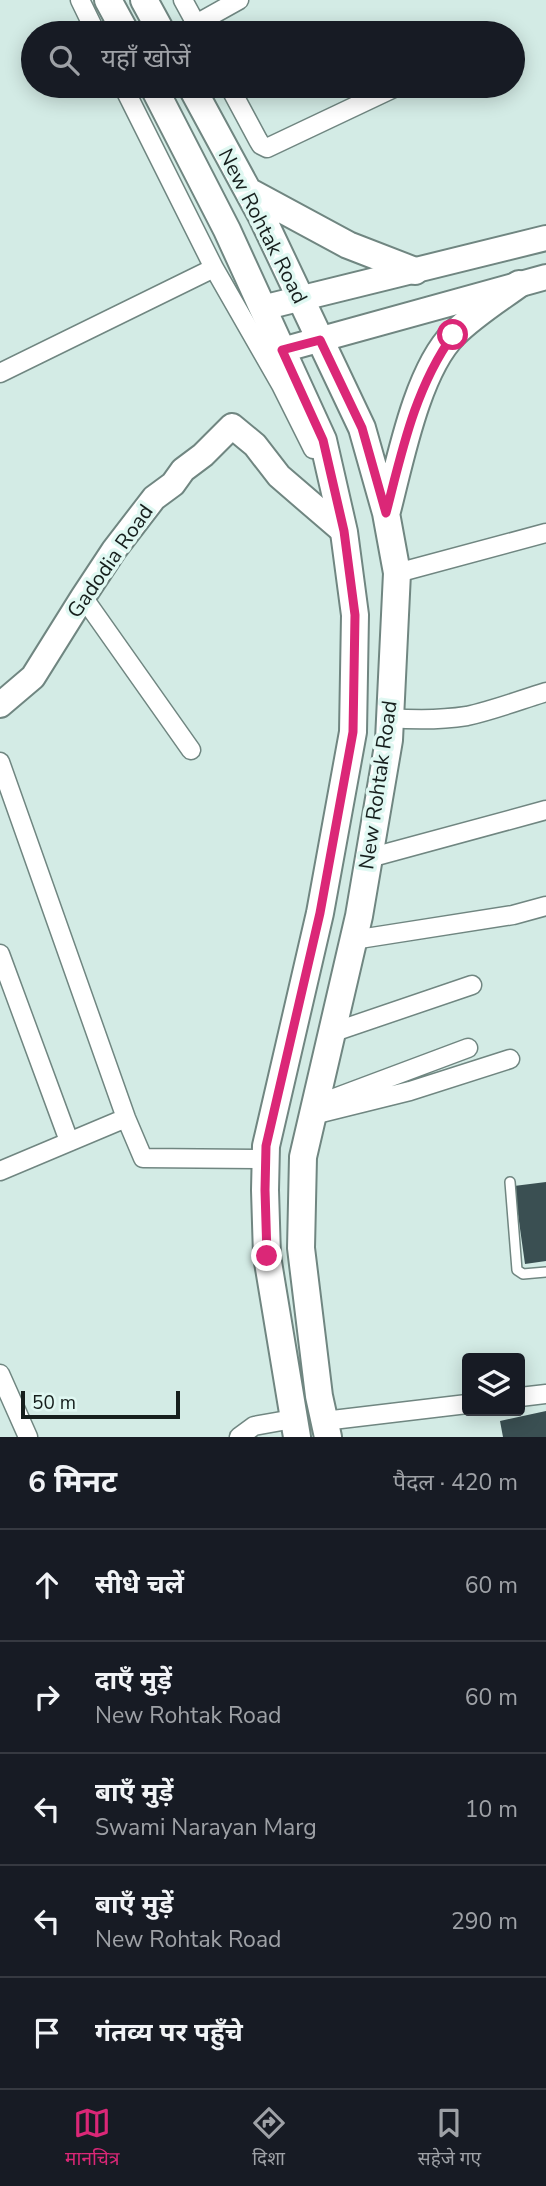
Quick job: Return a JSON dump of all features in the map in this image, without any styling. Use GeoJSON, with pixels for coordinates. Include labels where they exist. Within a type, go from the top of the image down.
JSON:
{"type":"FeatureCollection","features":[{"type":"Feature","properties":{"kind":"main road"},"geometry":{"type":"LineString","coordinates":[[108,0],[119,21]]}},
{"type":"Feature","properties":{"kind":"main road"},"geometry":{"type":"LineString","coordinates":[[144,0],[155,21]]}},
{"type":"Feature","properties":{"kind":"main road","name":"New Rohtak Road"},"geometry":{"type":"LineString","coordinates":[[159,98],[227,230],[323,440],[355,615],[353,732],[320,913],[266,1146],[267,1256],[295,1428]]}},
{"type":"Feature","properties":{"kind":"main road","name":"New Rohtak Road"},"geometry":{"type":"LineString","coordinates":[[198,98],[248,191],[362,428],[386,513],[397,573],[389,740],[353,940],[303,1157],[301,1248],[319,1396],[326,1429]]}},
{"type":"Feature","properties":{"kind":"main road"},"geometry":{"type":"LineString","coordinates":[[248,191],[348,245],[415,271]]}},
{"type":"Feature","properties":{"kind":"main road"},"geometry":{"type":"LineString","coordinates":[[262,308],[546,238]]}},
{"type":"Feature","properties":{"kind":"main road"},"geometry":{"type":"LineString","coordinates":[[282,350],[546,277]]}},
{"type":"Feature","properties":{"kind":"main road"},"geometry":{"type":"LineString","coordinates":[[386,513],[407,431],[423,387],[439,354],[453,335],[519,284]]}},
{"type":"Feature","properties":{"kind":"main road","name":"Gadodia Road"},"geometry":{"type":"LineString","coordinates":[[0,705],[33,677],[114,550],[154,498],[173,484],[183,470],[203,455],[232,426],[255,445],[279,476],[338,526]]}},
{"type":"Feature","properties":{"kind":"street"},"geometry":{"type":"LineString","coordinates":[[80,0],[90,21]]}},
{"type":"Feature","properties":{"kind":"street"},"geometry":{"type":"LineString","coordinates":[[183,0],[194,21]]}},
{"type":"Feature","properties":{"kind":"street"},"geometry":{"type":"LineString","coordinates":[[209,21],[239,0]]}},
{"type":"Feature","properties":{"kind":"street"},"geometry":{"type":"LineString","coordinates":[[129,98],[214,268],[281,385],[312,446],[338,526]]}},
{"type":"Feature","properties":{"kind":"street"},"geometry":{"type":"LineString","coordinates":[[235,98],[261,145],[267,148],[373,98]]}},
{"type":"Feature","properties":{"kind":"street"},"geometry":{"type":"LineString","coordinates":[[0,373],[214,268]]}},
{"type":"Feature","properties":{"kind":"street"},"geometry":{"type":"LineString","coordinates":[[397,573],[546,533]]}},
{"type":"Feature","properties":{"kind":"street"},"geometry":{"type":"LineString","coordinates":[[83,597],[191,750]]}},
{"type":"Feature","properties":{"kind":"street"},"geometry":{"type":"LineString","coordinates":[[390,718],[425,720],[464,716],[546,692]]}},
{"type":"Feature","properties":{"kind":"street"},"geometry":{"type":"LineString","coordinates":[[0,762],[126,1118],[143,1158],[266,1159]]}},
{"type":"Feature","properties":{"kind":"street"},"geometry":{"type":"LineString","coordinates":[[369,858],[546,810]]}},
{"type":"Feature","properties":{"kind":"street"},"geometry":{"type":"LineString","coordinates":[[353,940],[513,915],[546,906]]}},
{"type":"Feature","properties":{"kind":"street"},"geometry":{"type":"LineString","coordinates":[[0,954],[69,1141]]}},
{"type":"Feature","properties":{"kind":"street"},"geometry":{"type":"LineString","coordinates":[[331,1033],[472,985]]}},
{"type":"Feature","properties":{"kind":"street"},"geometry":{"type":"LineString","coordinates":[[314,1110],[468,1048]]}},
{"type":"Feature","properties":{"kind":"street"},"geometry":{"type":"LineString","coordinates":[[314,1110],[410,1091],[510,1059]]}},
{"type":"Feature","properties":{"kind":"street"},"geometry":{"type":"LineString","coordinates":[[0,1171],[126,1118]]}},
{"type":"Feature","properties":{"kind":"street"},"geometry":{"type":"LineString","coordinates":[[0,1374],[28,1437]]}},
{"type":"Feature","properties":{"kind":"street"},"geometry":{"type":"LineString","coordinates":[[525,1396],[546,1394]]}},
{"type":"Feature","properties":{"kind":"street"},"geometry":{"type":"LineString","coordinates":[[326,1429],[462,1405]]}},
{"type":"Feature","properties":{"kind":"street"},"geometry":{"type":"LineString","coordinates":[[239,1437],[254,1426],[295,1428]]}},
{"type":"Feature","properties":{"kind":"lane"},"geometry":{"type":"LineString","coordinates":[[510,1182],[517,1270],[523,1274],[546,1272]]}},
{"type":"Feature","properties":{"kind":"building"},"geometry":{"type":"Polygon","coordinates":[[[546,1182],[546,1261],[525,1264],[514,1186],[546,1182]]]}},
{"type":"Feature","properties":{"kind":"building"},"geometry":{"type":"Polygon","coordinates":[[[546,1411],[546,1437],[503,1437],[500,1421],[546,1411]]]}},
{"type":"Feature","properties":{"kind":"route"},"geometry":{"type":"LineString","coordinates":[[267,1256],[266,1146],[320,913],[353,732],[355,615],[344,531],[323,440],[282,350],[320,340],[362,428],[386,513],[407,431],[423,387],[439,354],[453,335]]}}]}
